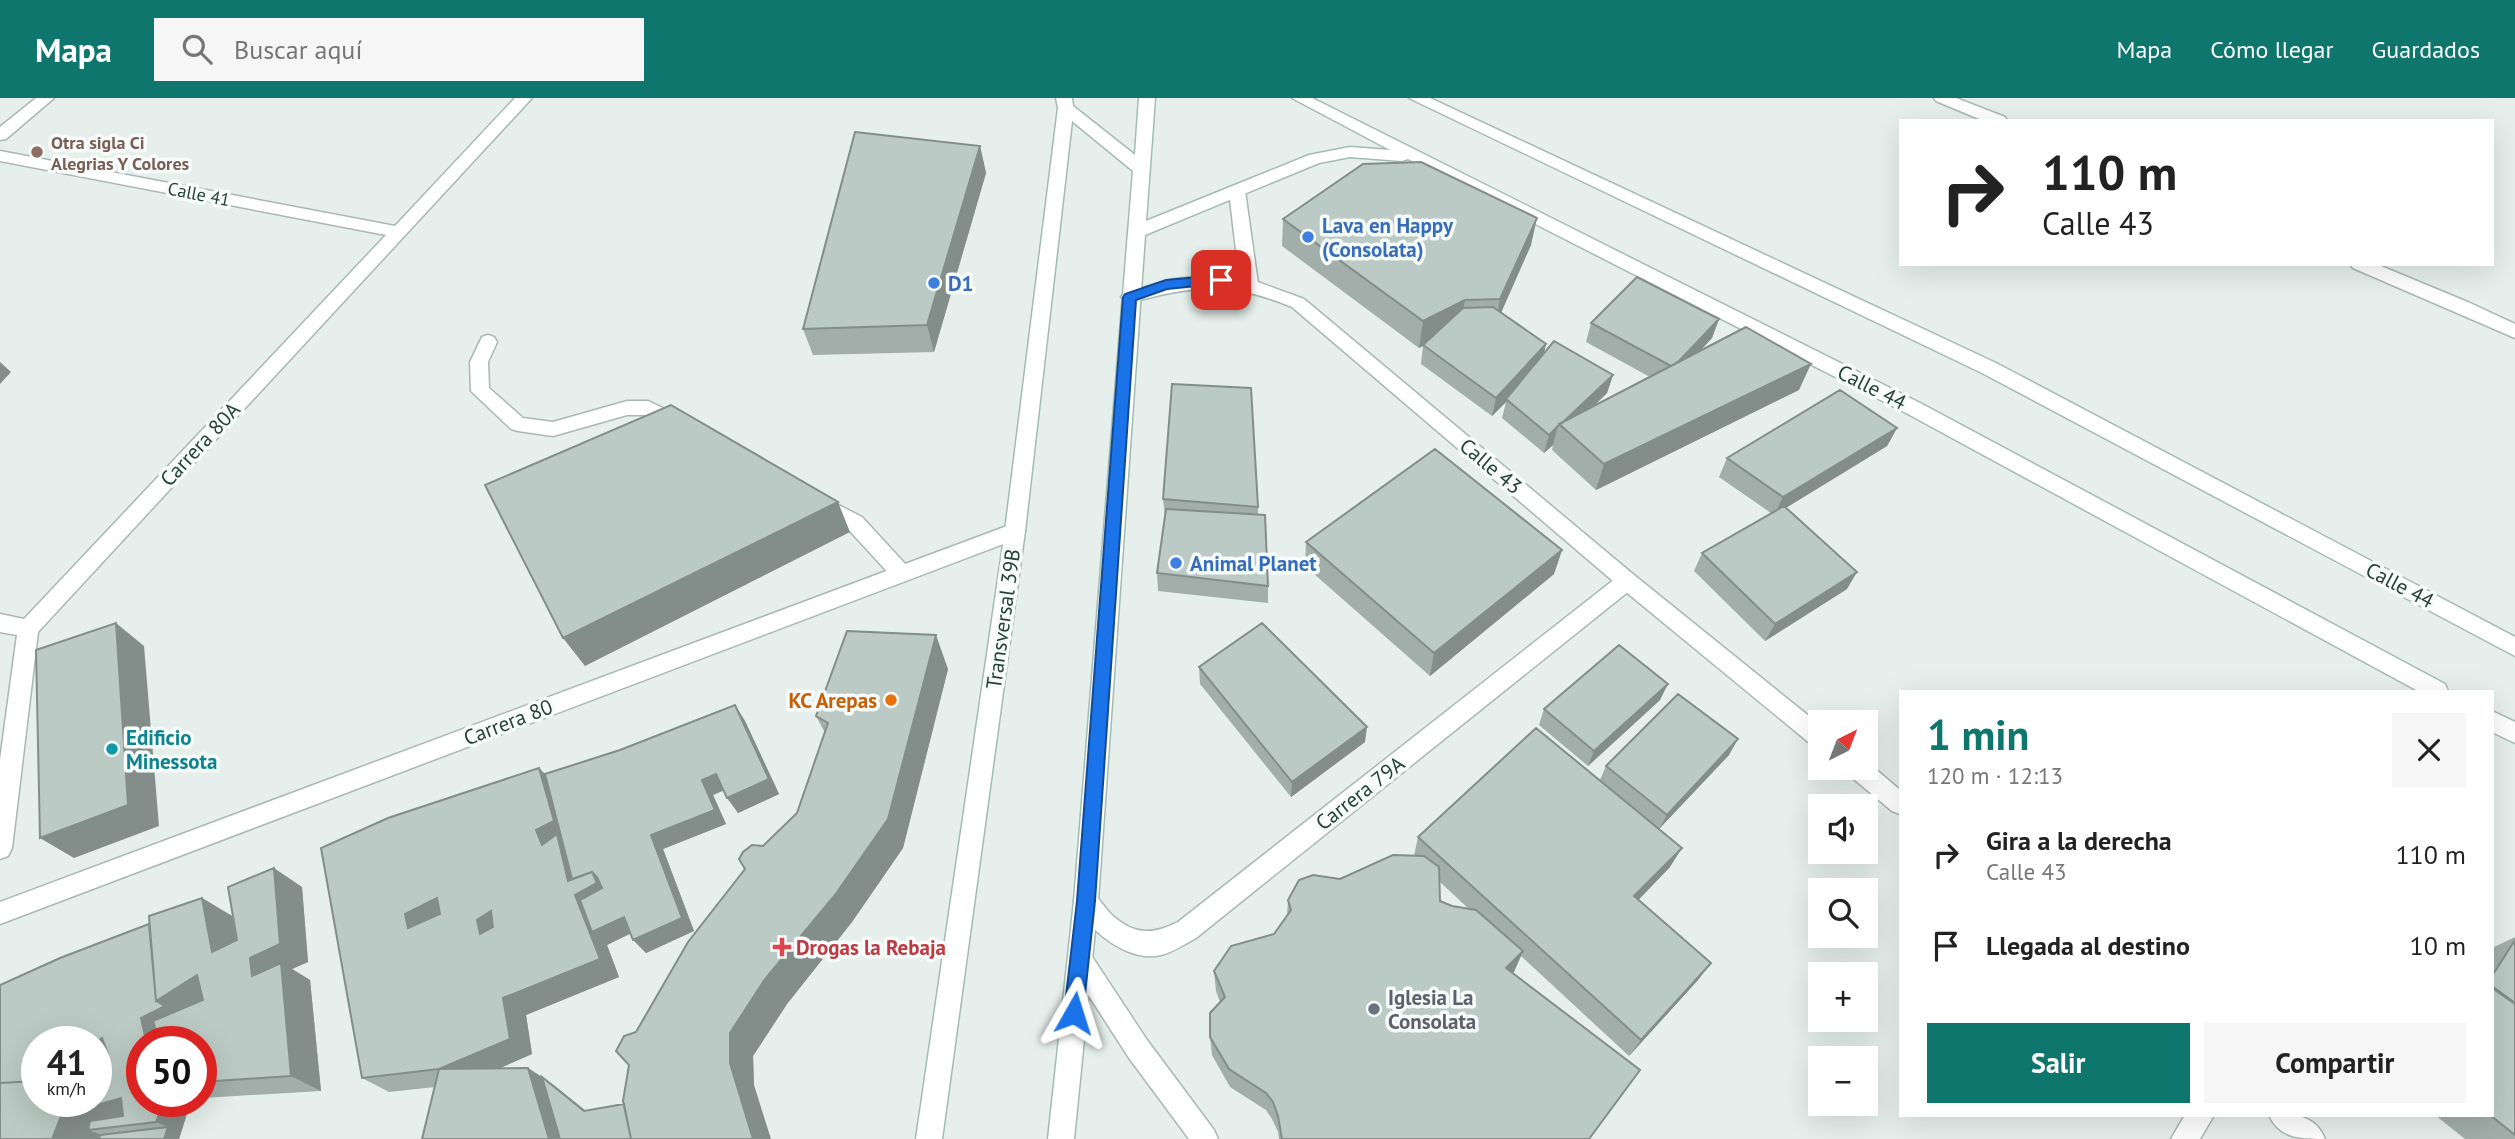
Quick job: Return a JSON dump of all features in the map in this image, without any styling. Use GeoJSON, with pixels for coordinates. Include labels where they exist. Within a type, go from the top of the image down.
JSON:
{"type":"FeatureCollection","features":[{"type":"Feature","properties":{"kind":"main road"},"geometry":{"type":"LineString","coordinates":[[0,135],[46,98]]}},
{"type":"Feature","properties":{"kind":"main road","name":"Carrera 80A"},"geometry":{"type":"LineString","coordinates":[[27,629],[524,98]]}},
{"type":"Feature","properties":{"kind":"main road"},"geometry":{"type":"LineString","coordinates":[[1061,1139],[1086,901],[1147,98]]}},
{"type":"Feature","properties":{"kind":"main road","name":"Calle 44"},"geometry":{"type":"LineString","coordinates":[[1300,98],[1915,409],[2435,690]]}},
{"type":"Feature","properties":{"kind":"main road","name":"Calle 44"},"geometry":{"type":"LineString","coordinates":[[1418,98],[1989,368],[2515,647]]}},
{"type":"Feature","properties":{"kind":"main road"},"geometry":{"type":"LineString","coordinates":[[1942,98],[1994,119]]}},
{"type":"Feature","properties":{"kind":"main road"},"geometry":{"type":"LineString","coordinates":[[1064,102],[1141,169]]}},
{"type":"Feature","properties":{"kind":"main road","name":"Transversal 39B"},"geometry":{"type":"LineString","coordinates":[[929,1139],[1015,531],[1064,102]]}},
{"type":"Feature","properties":{"kind":"main road"},"geometry":{"type":"LineString","coordinates":[[1136,232],[1298,165],[1332,155],[1368,152],[1422,160]]}},
{"type":"Feature","properties":{"kind":"main road","name":"Calle 41"},"geometry":{"type":"LineString","coordinates":[[0,156],[398,232]]}},
{"type":"Feature","properties":{"kind":"main road"},"geometry":{"type":"LineString","coordinates":[[1237,191],[1249,284]]}},
{"type":"Feature","properties":{"kind":"main road"},"geometry":{"type":"LineString","coordinates":[[2364,266],[2464,307],[2515,332]]}},
{"type":"Feature","properties":{"kind":"main road","name":"Calle 43"},"geometry":{"type":"LineString","coordinates":[[1130,297],[1166,285],[1221,280],[1249,284],[1298,303],[1627,581],[1808,728]]}},
{"type":"Feature","properties":{"kind":"main road"},"geometry":{"type":"LineString","coordinates":[[488,342],[479,362],[480,391],[518,424],[553,429],[627,408],[648,408],[703,438]]}},
{"type":"Feature","properties":{"kind":"main road"},"geometry":{"type":"LineString","coordinates":[[797,490],[855,523],[901,573]]}},
{"type":"Feature","properties":{"kind":"main road","name":"Carrera 80"},"geometry":{"type":"LineString","coordinates":[[0,913],[1015,531]]}},
{"type":"Feature","properties":{"kind":"main road","name":"Carrera 79A"},"geometry":{"type":"LineString","coordinates":[[1086,901],[1105,924],[1129,940],[1159,944],[1187,930],[1627,581]]}},
{"type":"Feature","properties":{"kind":"main road"},"geometry":{"type":"LineString","coordinates":[[0,623],[27,629],[0,848]]}},
{"type":"Feature","properties":{"kind":"main road"},"geometry":{"type":"LineString","coordinates":[[2494,722],[2515,733]]}},
{"type":"Feature","properties":{"kind":"main road"},"geometry":{"type":"LineString","coordinates":[[1871,780],[1899,803]]}},
{"type":"Feature","properties":{"kind":"main road"},"geometry":{"type":"LineString","coordinates":[[1080,960],[1138,1049],[1205,1139]]}},
{"type":"Feature","properties":{"kind":"main road"},"geometry":{"type":"LineString","coordinates":[[2184,1139],[2200,1117]]}},
{"type":"Feature","properties":{"kind":"main road"},"geometry":{"type":"LineString","coordinates":[[2284,1117],[2312,1139]]}},
{"type":"Feature","properties":{"kind":"building"},"geometry":{"type":"Polygon","coordinates":[[[855,132],[980,146],[927,325],[803,329],[855,132]]]}},
{"type":"Feature","properties":{"kind":"building"},"geometry":{"type":"Polygon","coordinates":[[[1421,162],[1537,218],[1500,299],[1465,300],[1423,321],[1283,219],[1363,164],[1421,162]]]}},
{"type":"Feature","properties":{"kind":"building"},"geometry":{"type":"Polygon","coordinates":[[[1637,277],[1719,319],[1671,366],[1591,323],[1637,277]]]}},
{"type":"Feature","properties":{"kind":"building"},"geometry":{"type":"Polygon","coordinates":[[[1493,307],[1546,344],[1496,398],[1423,345],[1463,308],[1493,307]]]}},
{"type":"Feature","properties":{"kind":"building"},"geometry":{"type":"Polygon","coordinates":[[[1746,327],[1811,364],[1604,464],[1559,424],[1746,327]]]}},
{"type":"Feature","properties":{"kind":"building"},"geometry":{"type":"Polygon","coordinates":[[[1554,341],[1613,375],[1549,435],[1506,399],[1554,341]]]}},
{"type":"Feature","properties":{"kind":"building"},"geometry":{"type":"Polygon","coordinates":[[[1172,384],[1251,388],[1258,507],[1163,499],[1172,384]]]}},
{"type":"Feature","properties":{"kind":"building"},"geometry":{"type":"Polygon","coordinates":[[[1840,390],[1897,428],[1783,497],[1727,458],[1840,390]]]}},
{"type":"Feature","properties":{"kind":"building"},"geometry":{"type":"Polygon","coordinates":[[[671,405],[838,502],[563,638],[485,485],[671,405]]]}},
{"type":"Feature","properties":{"kind":"building"},"geometry":{"type":"Polygon","coordinates":[[[1435,449],[1562,550],[1434,653],[1306,542],[1435,449]]]}},
{"type":"Feature","properties":{"kind":"building"},"geometry":{"type":"Polygon","coordinates":[[[1784,506],[1857,572],[1775,624],[1702,553],[1784,506]]]}},
{"type":"Feature","properties":{"kind":"building"},"geometry":{"type":"Polygon","coordinates":[[[1166,509],[1265,515],[1268,586],[1157,573],[1166,509]]]}},
{"type":"Feature","properties":{"kind":"building"},"geometry":{"type":"Polygon","coordinates":[[[116,623],[128,805],[40,838],[36,650],[116,623]]]}},
{"type":"Feature","properties":{"kind":"building"},"geometry":{"type":"Polygon","coordinates":[[[1262,623],[1367,727],[1292,782],[1199,667],[1262,623]]]}},
{"type":"Feature","properties":{"kind":"building"},"geometry":{"type":"Polygon","coordinates":[[[847,631],[936,635],[888,819],[835,895],[765,979],[730,1033],[730,1063],[753,1139],[631,1139],[623,1101],[629,1065],[616,1051],[624,1036],[636,1032],[688,942],[745,869],[739,859],[743,852],[752,845],[763,846],[797,813],[828,723],[816,716],[847,631]]]}},
{"type":"Feature","properties":{"kind":"building"},"geometry":{"type":"Polygon","coordinates":[[[1619,645],[1668,684],[1594,751],[1544,709],[1619,645]]]}},
{"type":"Feature","properties":{"kind":"building"},"geometry":{"type":"Polygon","coordinates":[[[1678,694],[1738,739],[1667,815],[1606,766],[1678,694]]]}},
{"type":"Feature","properties":{"kind":"building"},"geometry":{"type":"Polygon","coordinates":[[[735,705],[769,779],[727,798],[716,774],[702,780],[715,810],[651,835],[682,918],[633,940],[624,917],[592,932],[580,900],[602,888],[592,872],[572,879],[545,774],[620,750],[735,705]]]}},
{"type":"Feature","properties":{"kind":"building"},"geometry":{"type":"Polygon","coordinates":[[[1536,728],[1682,848],[1634,896],[1711,963],[1641,1040],[1418,837],[1536,728]]]}},
{"type":"Feature","properties":{"kind":"building"},"geometry":{"type":"Polygon","coordinates":[[[539,768],[554,821],[536,830],[542,845],[557,834],[568,881],[592,872],[597,883],[575,895],[600,959],[503,998],[510,1039],[439,1069],[362,1078],[321,848],[388,818],[539,768]],[[437,898],[405,914],[408,928],[440,914],[437,898]],[[491,911],[477,920],[480,934],[493,927],[491,911]]]}},
{"type":"Feature","properties":{"kind":"building","name":"Iglesia La Consolata"},"geometry":{"type":"Polygon","coordinates":[[[1393,855],[1424,856],[1439,867],[1440,901],[1476,910],[1523,951],[1506,968],[1640,1070],[1589,1139],[1282,1139],[1273,1102],[1266,1093],[1229,1069],[1210,1037],[1210,1013],[1225,997],[1214,971],[1231,946],[1274,934],[1291,910],[1288,900],[1299,880],[1313,875],[1340,879],[1393,855]]]}},
{"type":"Feature","properties":{"kind":"building"},"geometry":{"type":"Polygon","coordinates":[[[274,868],[280,944],[250,958],[252,976],[281,963],[291,1076],[217,1081],[217,1026],[154,1026],[153,1021],[203,1000],[197,975],[156,1001],[149,916],[202,898],[212,952],[237,940],[228,887],[274,868]]]}},
{"type":"Feature","properties":{"kind":"building"},"geometry":{"type":"Polygon","coordinates":[[[149,924],[156,1001],[165,1006],[141,1018],[143,1026],[126,1026],[126,1117],[158,1117],[156,1122],[88,1130],[90,1121],[123,1116],[121,1098],[112,1101],[112,1026],[21,1026],[21,1082],[0,1083],[0,985],[60,958],[149,924]]]}},
{"type":"Feature","properties":{"kind":"building"},"geometry":{"type":"Polygon","coordinates":[[[2515,940],[2515,1003],[2494,987],[2494,973],[2515,940]]]}},
{"type":"Feature","properties":{"kind":"building"},"geometry":{"type":"Polygon","coordinates":[[[2494,989],[2515,1004],[2515,1135],[2492,1117],[2494,989]]]}},
{"type":"Feature","properties":{"kind":"building"},"geometry":{"type":"Polygon","coordinates":[[[528,1068],[549,1139],[422,1139],[439,1069],[528,1068]]]}},
{"type":"Feature","properties":{"kind":"building"},"geometry":{"type":"Polygon","coordinates":[[[542,1077],[584,1111],[624,1104],[631,1139],[560,1139],[542,1077]]]}},
{"type":"Feature","properties":{"kind":"building"},"geometry":{"type":"Polygon","coordinates":[[[21,1082],[21,1117],[61,1117],[52,1139],[0,1139],[0,1083],[21,1082]]]}},
{"type":"Feature","properties":{"kind":"building"},"geometry":{"type":"Polygon","coordinates":[[[168,1127],[164,1139],[99,1139],[100,1135],[168,1127]]]}},
{"type":"Feature","properties":{"kind":"place","name":"Otra sigla Ci Alegrias Y Colores"},"geometry":{"type":"Point","coordinates":[37,152]}},
{"type":"Feature","properties":{"kind":"place","name":"Lava en Happy (Consolata)"},"geometry":{"type":"Point","coordinates":[1308,237]}},
{"type":"Feature","properties":{"kind":"place","name":"D1"},"geometry":{"type":"Point","coordinates":[934,283]}},
{"type":"Feature","properties":{"kind":"place","name":"Animal Planet"},"geometry":{"type":"Point","coordinates":[1176,563]}},
{"type":"Feature","properties":{"kind":"place","name":"KC Arepas"},"geometry":{"type":"Point","coordinates":[891,700]}},
{"type":"Feature","properties":{"kind":"place","name":"Edificio Minessota"},"geometry":{"type":"Point","coordinates":[112,749]}},
{"type":"Feature","properties":{"kind":"place","name":"Drogas la Rebaja"},"geometry":{"type":"Point","coordinates":[782,947]}},
{"type":"Feature","properties":{"kind":"place","name":"Iglesia La Consolata"},"geometry":{"type":"Point","coordinates":[1374,1009]}},
{"type":"Feature","properties":{"kind":"route"},"geometry":{"type":"LineString","coordinates":[[1074,1013],[1086,901],[1130,297],[1166,285],[1221,280]]}}]}
